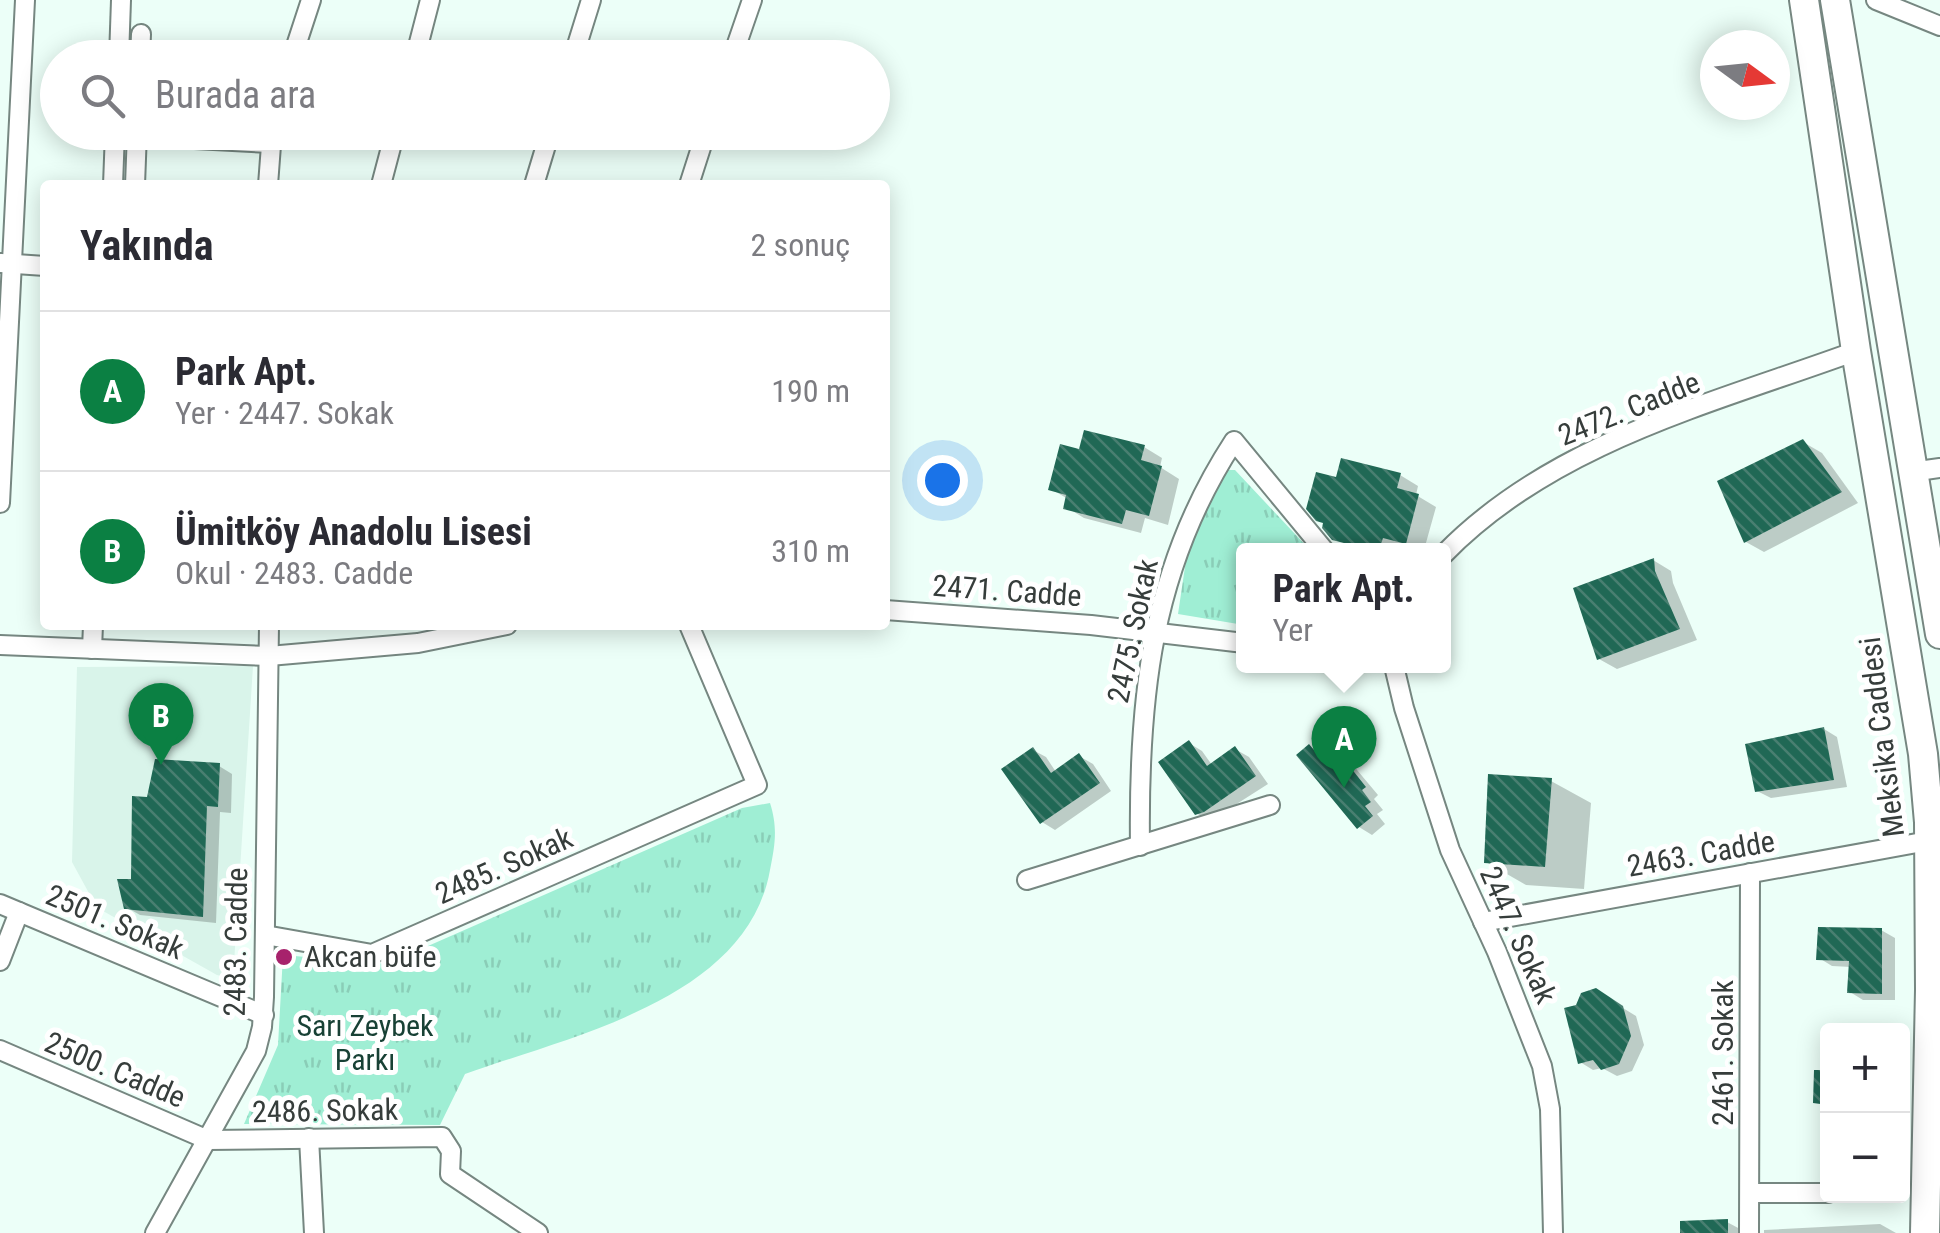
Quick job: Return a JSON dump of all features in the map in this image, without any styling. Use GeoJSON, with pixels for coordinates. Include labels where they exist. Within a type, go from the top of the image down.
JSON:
{"type":"FeatureCollection","features":[{"type":"Feature","properties":{"kind":"main road","name":"Meksika Caddesi"},"geometry":{"type":"LineString","coordinates":[[1804,0],[1856,351],[1921,736],[1934,842],[1915,1193],[1925,1233]]}},
{"type":"Feature","properties":{"kind":"main road"},"geometry":{"type":"LineString","coordinates":[[1835,0],[1940,634]]}},
{"type":"Feature","properties":{"kind":"street"},"geometry":{"type":"LineString","coordinates":[[0,503],[6,264],[25,0]]}},
{"type":"Feature","properties":{"kind":"street"},"geometry":{"type":"LineString","coordinates":[[119,40],[121,0]]}},
{"type":"Feature","properties":{"kind":"street"},"geometry":{"type":"LineString","coordinates":[[298,40],[311,0]]}},
{"type":"Feature","properties":{"kind":"street"},"geometry":{"type":"LineString","coordinates":[[420,40],[430,0]]}},
{"type":"Feature","properties":{"kind":"street"},"geometry":{"type":"LineString","coordinates":[[579,40],[591,0]]}},
{"type":"Feature","properties":{"kind":"street"},"geometry":{"type":"LineString","coordinates":[[738,40],[752,0]]}},
{"type":"Feature","properties":{"kind":"street"},"geometry":{"type":"LineString","coordinates":[[1876,0],[1940,26]]}},
{"type":"Feature","properties":{"kind":"street"},"geometry":{"type":"LineString","coordinates":[[141,34],[141,40]]}},
{"type":"Feature","properties":{"kind":"street"},"geometry":{"type":"LineString","coordinates":[[113,180],[114,150]]}},
{"type":"Feature","properties":{"kind":"street"},"geometry":{"type":"LineString","coordinates":[[135,180],[136,150]]}},
{"type":"Feature","properties":{"kind":"street"},"geometry":{"type":"LineString","coordinates":[[268,180],[270,150]]}},
{"type":"Feature","properties":{"kind":"street"},"geometry":{"type":"LineString","coordinates":[[382,180],[390,150]]}},
{"type":"Feature","properties":{"kind":"street"},"geometry":{"type":"LineString","coordinates":[[536,180],[545,150]]}},
{"type":"Feature","properties":{"kind":"street"},"geometry":{"type":"LineString","coordinates":[[691,180],[700,150]]}},
{"type":"Feature","properties":{"kind":"street"},"geometry":{"type":"LineString","coordinates":[[6,264],[40,266]]}},
{"type":"Feature","properties":{"kind":"street","name":"2472. Cadde"},"geometry":{"type":"LineString","coordinates":[[1451,548],[1496,507],[1570,462],[1638,431],[1856,351]]}},
{"type":"Feature","properties":{"kind":"street","name":"2475. Sokak"},"geometry":{"type":"LineString","coordinates":[[1140,846],[1142,718],[1166,584],[1214,472],[1234,441],[1318,543]]}},
{"type":"Feature","properties":{"kind":"street"},"geometry":{"type":"LineString","coordinates":[[1911,472],[1940,468]]}},
{"type":"Feature","properties":{"kind":"street","name":"2471. Cadde"},"geometry":{"type":"LineString","coordinates":[[890,610],[1236,642]]}},
{"type":"Feature","properties":{"kind":"street"},"geometry":{"type":"LineString","coordinates":[[92,649],[93,630]]}},
{"type":"Feature","properties":{"kind":"street","name":"2483. Cadde"},"geometry":{"type":"LineString","coordinates":[[155,1233],[256,1051],[264,1015],[269,630]]}},
{"type":"Feature","properties":{"kind":"street","name":"2485. Sokak"},"geometry":{"type":"LineString","coordinates":[[265,935],[372,954],[757,784],[691,630]]}},
{"type":"Feature","properties":{"kind":"street"},"geometry":{"type":"LineString","coordinates":[[0,645],[270,656],[378,648],[451,631]]}},
{"type":"Feature","properties":{"kind":"street","name":"2447. Sokak"},"geometry":{"type":"LineString","coordinates":[[1396,673],[1450,850],[1542,1066],[1550,1110],[1552,1233]]}},
{"type":"Feature","properties":{"kind":"street"},"geometry":{"type":"LineString","coordinates":[[1027,880],[1270,806]]}},
{"type":"Feature","properties":{"kind":"street","name":"2463. Cadde"},"geometry":{"type":"LineString","coordinates":[[1483,922],[1934,842]]}},
{"type":"Feature","properties":{"kind":"street","name":"2461. Sokak"},"geometry":{"type":"LineString","coordinates":[[1749,1233],[1750,872]]}},
{"type":"Feature","properties":{"kind":"street","name":"2501. Sokak"},"geometry":{"type":"LineString","coordinates":[[0,904],[264,1015]]}},
{"type":"Feature","properties":{"kind":"street"},"geometry":{"type":"LineString","coordinates":[[0,961],[19,912]]}},
{"type":"Feature","properties":{"kind":"street","name":"2500. Cadde"},"geometry":{"type":"LineString","coordinates":[[0,1050],[208,1140]]}},
{"type":"Feature","properties":{"kind":"street","name":"2486. Sokak"},"geometry":{"type":"LineString","coordinates":[[208,1140],[442,1137],[451,1150],[450,1174],[538,1233]]}},
{"type":"Feature","properties":{"kind":"street"},"geometry":{"type":"LineString","coordinates":[[309,1138],[314,1233]]}},
{"type":"Feature","properties":{"kind":"street"},"geometry":{"type":"LineString","coordinates":[[1750,1192],[1820,1193]]}},
{"type":"Feature","properties":{"kind":"shaded area"},"geometry":{"type":"Polygon","coordinates":[[[253,666],[233,979],[217,975],[87,902],[90,895],[72,862],[77,667],[253,666]]]}},
{"type":"Feature","properties":{"kind":"green space"},"geometry":{"type":"Polygon","coordinates":[[[1227,470],[1235,470],[1303,543],[1236,543],[1236,624],[1178,614],[1189,540],[1227,470]]]}},
{"type":"Feature","properties":{"kind":"green space","name":"Sarı Zeybek Parkı"},"geometry":{"type":"Polygon","coordinates":[[[770,803],[775,829],[773,852],[755,915],[727,951],[691,982],[602,1027],[465,1074],[440,1125],[244,1124],[278,1045],[283,955],[387,964],[742,808],[770,803]]]}},
{"type":"Feature","properties":{"kind":"building"},"geometry":{"type":"Polygon","coordinates":[[[1084,430],[1145,445],[1141,460],[1162,466],[1149,516],[1126,510],[1122,524],[1063,509],[1066,495],[1048,490],[1060,444],[1079,449],[1084,430]]]}},
{"type":"Feature","properties":{"kind":"building"},"geometry":{"type":"Polygon","coordinates":[[[1803,439],[1842,492],[1744,543],[1717,481],[1803,439]]]}},
{"type":"Feature","properties":{"kind":"building"},"geometry":{"type":"Polygon","coordinates":[[[1341,458],[1401,473],[1397,488],[1419,494],[1406,543],[1383,538],[1381,543],[1332,540],[1322,528],[1323,523],[1306,509],[1316,472],[1336,477],[1341,458]]]}},
{"type":"Feature","properties":{"kind":"building"},"geometry":{"type":"Polygon","coordinates":[[[1654,558],[1655,571],[1680,629],[1597,660],[1573,588],[1654,558]]]}},
{"type":"Feature","properties":{"kind":"building"},"geometry":{"type":"Polygon","coordinates":[[[1824,727],[1834,780],[1755,792],[1745,744],[1824,727]]]}},
{"type":"Feature","properties":{"kind":"building"},"geometry":{"type":"Polygon","coordinates":[[[1189,740],[1207,766],[1235,746],[1256,776],[1195,815],[1158,762],[1189,740]]]}},
{"type":"Feature","properties":{"kind":"building"},"geometry":{"type":"Polygon","coordinates":[[[1309,744],[1318,755],[1326,748],[1334,758],[1339,753],[1366,787],[1362,790],[1371,802],[1365,806],[1373,816],[1357,829],[1296,755],[1309,744]]]}},
{"type":"Feature","properties":{"kind":"building"},"geometry":{"type":"Polygon","coordinates":[[[1033,747],[1051,773],[1079,753],[1100,783],[1040,824],[1001,769],[1033,747]]]}},
{"type":"Feature","properties":{"kind":"building"},"geometry":{"type":"Polygon","coordinates":[[[155,759],[220,763],[218,807],[207,806],[203,917],[124,909],[117,879],[131,879],[132,796],[147,797],[155,759]]]}},
{"type":"Feature","properties":{"kind":"building"},"geometry":{"type":"Polygon","coordinates":[[[1488,774],[1552,778],[1545,867],[1484,863],[1488,774]]]}},
{"type":"Feature","properties":{"kind":"building"},"geometry":{"type":"Polygon","coordinates":[[[1818,927],[1882,928],[1882,994],[1847,993],[1849,961],[1816,960],[1818,927]]]}},
{"type":"Feature","properties":{"kind":"building"},"geometry":{"type":"Polygon","coordinates":[[[1596,988],[1623,1006],[1631,1036],[1619,1064],[1601,1070],[1593,1060],[1578,1064],[1564,1008],[1576,1005],[1581,993],[1596,988]]]}},
{"type":"Feature","properties":{"kind":"building"},"geometry":{"type":"Polygon","coordinates":[[[1814,1070],[1820,1070],[1820,1104],[1813,1103],[1814,1070]]]}},
{"type":"Feature","properties":{"kind":"building"},"geometry":{"type":"Polygon","coordinates":[[[1728,1219],[1728,1233],[1680,1233],[1680,1221],[1728,1219]]]}},
{"type":"Feature","properties":{"kind":"place","name":"Ümitköy Anadolu Lisesi"},"geometry":{"type":"Point","coordinates":[161,765]}},
{"type":"Feature","properties":{"kind":"place","name":"Park Apt."},"geometry":{"type":"Point","coordinates":[1344,788]}},
{"type":"Feature","properties":{"kind":"place","name":"Akcan büfe"},"geometry":{"type":"Point","coordinates":[284,957]}}]}
